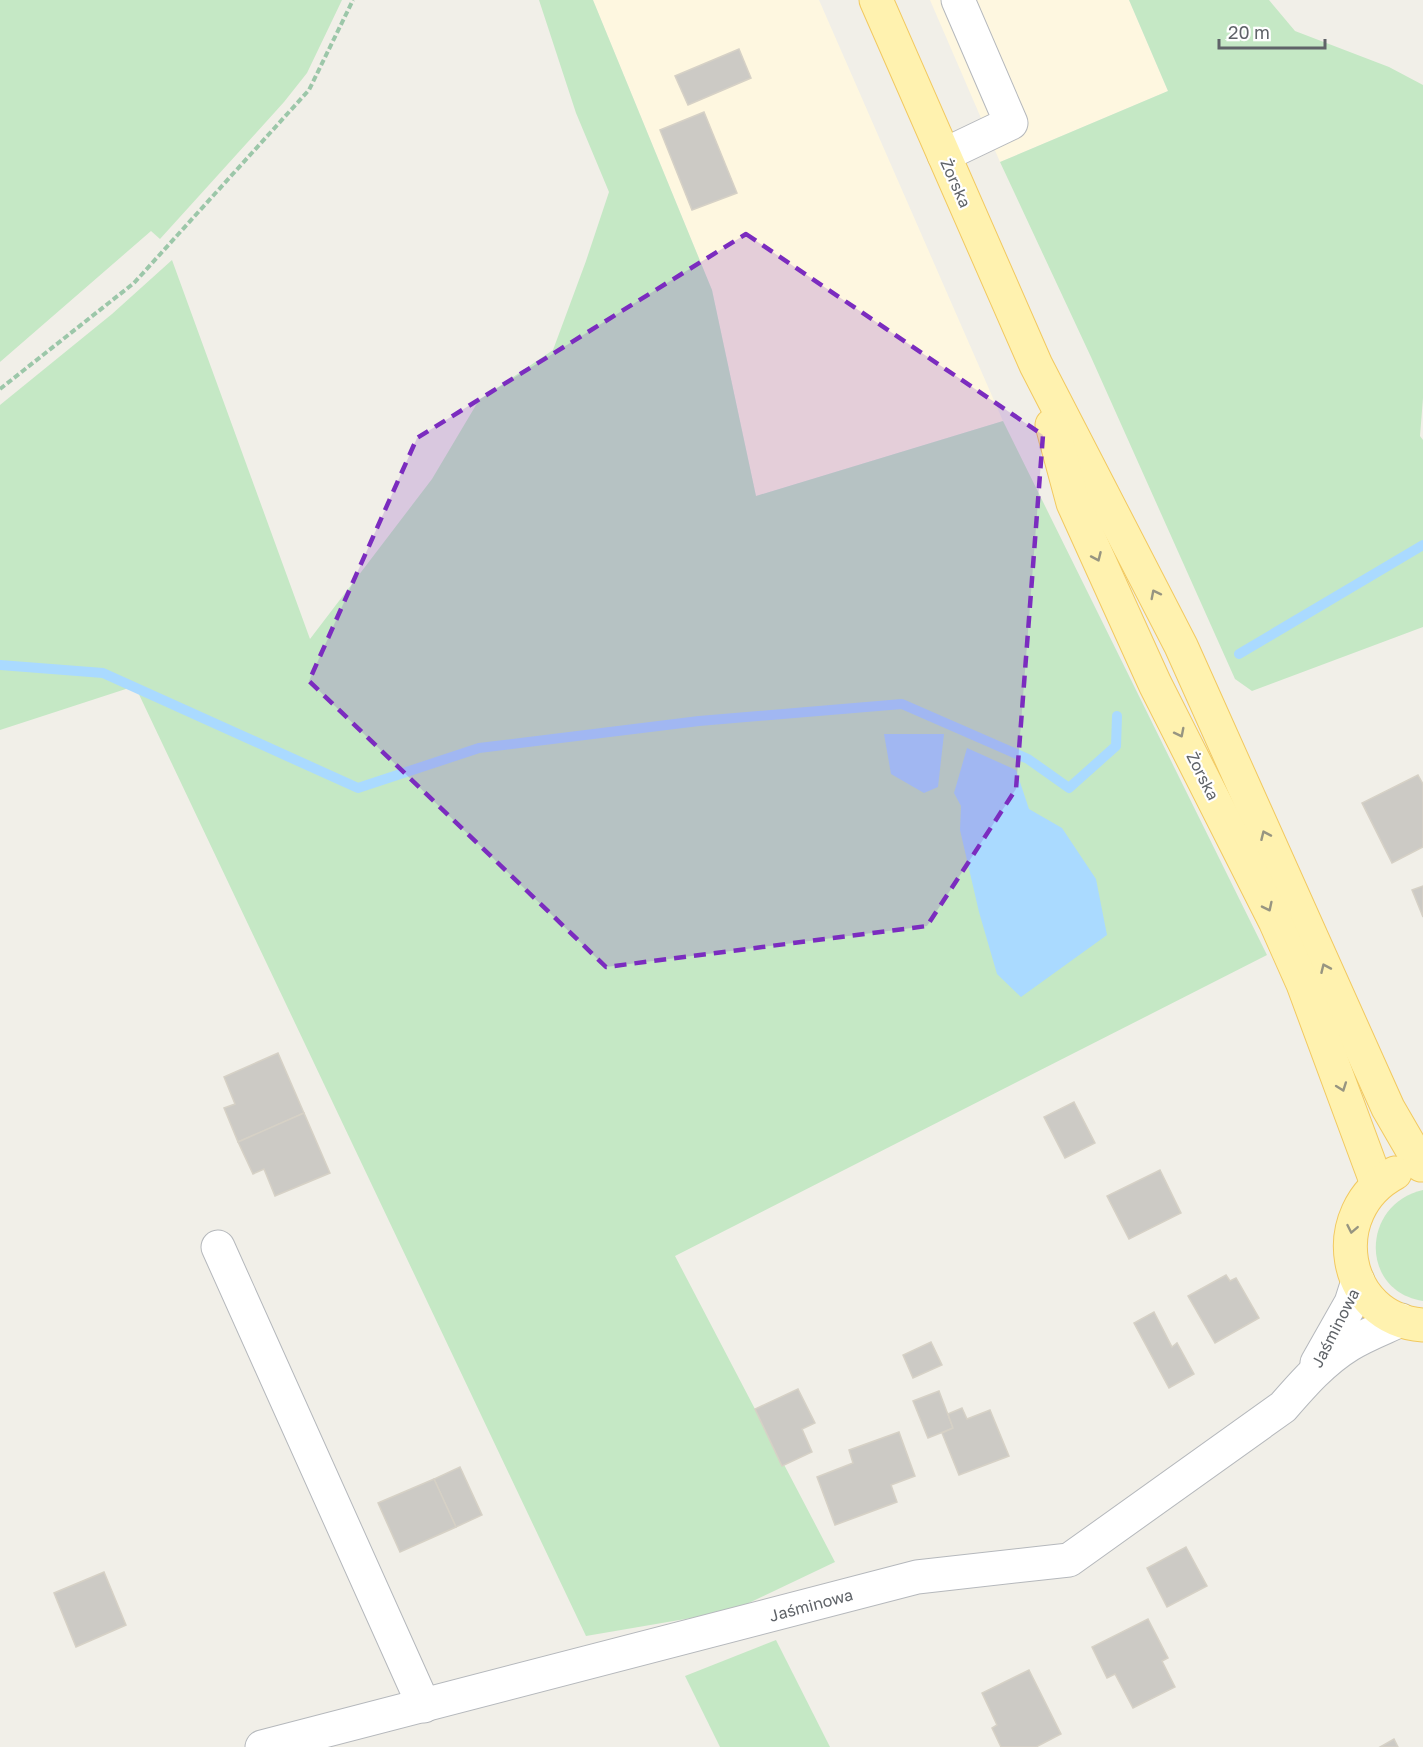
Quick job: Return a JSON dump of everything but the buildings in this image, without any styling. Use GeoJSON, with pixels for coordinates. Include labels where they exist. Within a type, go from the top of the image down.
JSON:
{"type":"FeatureCollection","features":[{"type":"Feature","properties":{"kind":"main road","name":"Żorska"},"geometry":{"type":"LineString","coordinates":[[876,0],[1036,365],[1181,646],[1388,1108],[1422,1165]]}},
{"type":"Feature","properties":{"kind":"main road","name":"Żorska"},"geometry":{"type":"LineString","coordinates":[[1036,365],[1073,503],[1155,684],[1275,921],[1303,984],[1377,1184]]}},
{"type":"Feature","properties":{"kind":"main road"},"geometry":{"type":"LineString","coordinates":[[1412,1322],[1376,1304],[1358,1281],[1350,1252],[1352,1230],[1359,1208],[1377,1184],[1398,1172],[1422,1165]]}},
{"type":"Feature","properties":{"kind":"street"},"geometry":{"type":"LineString","coordinates":[[944,155],[1011,123],[958,0]]}},
{"type":"Feature","properties":{"kind":"street"},"geometry":{"type":"LineString","coordinates":[[218,1247],[424,1706]]}},
{"type":"Feature","properties":{"kind":"street","name":"Jaśminowa"},"geometry":{"type":"LineString","coordinates":[[1311,1376],[1351,1303],[1358,1281]]}},
{"type":"Feature","properties":{"kind":"street","name":"Jaśminowa"},"geometry":{"type":"LineString","coordinates":[[262,1747],[916,1577],[1069,1560],[1283,1407],[1311,1376],[1350,1345],[1412,1322]]}},
{"type":"Feature","properties":{"kind":"path"},"geometry":{"type":"LineString","coordinates":[[0,389],[134,283],[309,90],[353,0]]}},
{"type":"Feature","properties":{"kind":"highlighted area"},"geometry":{"type":"Polygon","coordinates":[[[746,234],[1043,435],[1016,789],[927,926],[606,967],[309,681],[417,438],[746,234]]]}},
{"type":"Feature","properties":{"kind":"shaded area"},"geometry":{"type":"Polygon","coordinates":[[[593,0],[819,0],[1003,421],[756,496],[712,290],[593,0]]]}},
{"type":"Feature","properties":{"kind":"shaded area"},"geometry":{"type":"Polygon","coordinates":[[[930,0],[1129,0],[1168,91],[1000,162],[930,0]]]}},
{"type":"Feature","properties":{"kind":"green space"},"geometry":{"type":"Polygon","coordinates":[[[0,0],[342,0],[307,73],[284,102],[160,239],[151,231],[0,362],[0,0]]]}},
{"type":"Feature","properties":{"kind":"green space"},"geometry":{"type":"Polygon","coordinates":[[[539,0],[593,0],[712,290],[756,496],[1003,421],[1267,955],[675,1256],[835,1562],[732,1611],[586,1636],[135,686],[0,730],[0,405],[112,314],[172,260],[310,639],[432,479],[479,400],[553,350],[609,192],[576,113],[539,0]]]}},
{"type":"Feature","properties":{"kind":"green space"},"geometry":{"type":"Polygon","coordinates":[[[1129,0],[1269,0],[1295,31],[1389,67],[1423,85],[1423,398],[1420,436],[1423,440],[1423,627],[1252,691],[1235,679],[1091,357],[1000,162],[1168,91],[1129,0]]]}},
{"type":"Feature","properties":{"kind":"green space"},"geometry":{"type":"Polygon","coordinates":[[[1423,1190],[1423,1301],[1402,1294],[1387,1281],[1379,1265],[1376,1247],[1379,1229],[1388,1212],[1403,1198],[1423,1190]]]}},
{"type":"Feature","properties":{"kind":"green space"},"geometry":{"type":"Polygon","coordinates":[[[776,1640],[830,1747],[720,1747],[685,1676],[776,1640]]]}},
{"type":"Feature","properties":{"kind":"water"},"geometry":{"type":"Polygon","coordinates":[[[884,734],[944,734],[938,787],[924,793],[891,774],[884,734]]]}},
{"type":"Feature","properties":{"kind":"water"},"geometry":{"type":"Polygon","coordinates":[[[967,748],[1016,770],[1029,809],[1062,828],[1096,879],[1107,935],[1021,997],[997,974],[979,912],[960,830],[961,806],[954,793],[967,748]]]}},
{"type":"Feature","properties":{"kind":"waterway"},"geometry":{"type":"LineString","coordinates":[[1239,654],[1423,545]]}},
{"type":"Feature","properties":{"kind":"waterway"},"geometry":{"type":"LineString","coordinates":[[0,665],[103,673],[358,788],[479,748],[699,721],[902,704],[1028,759],[1069,788],[1116,746],[1117,716]]}}]}
